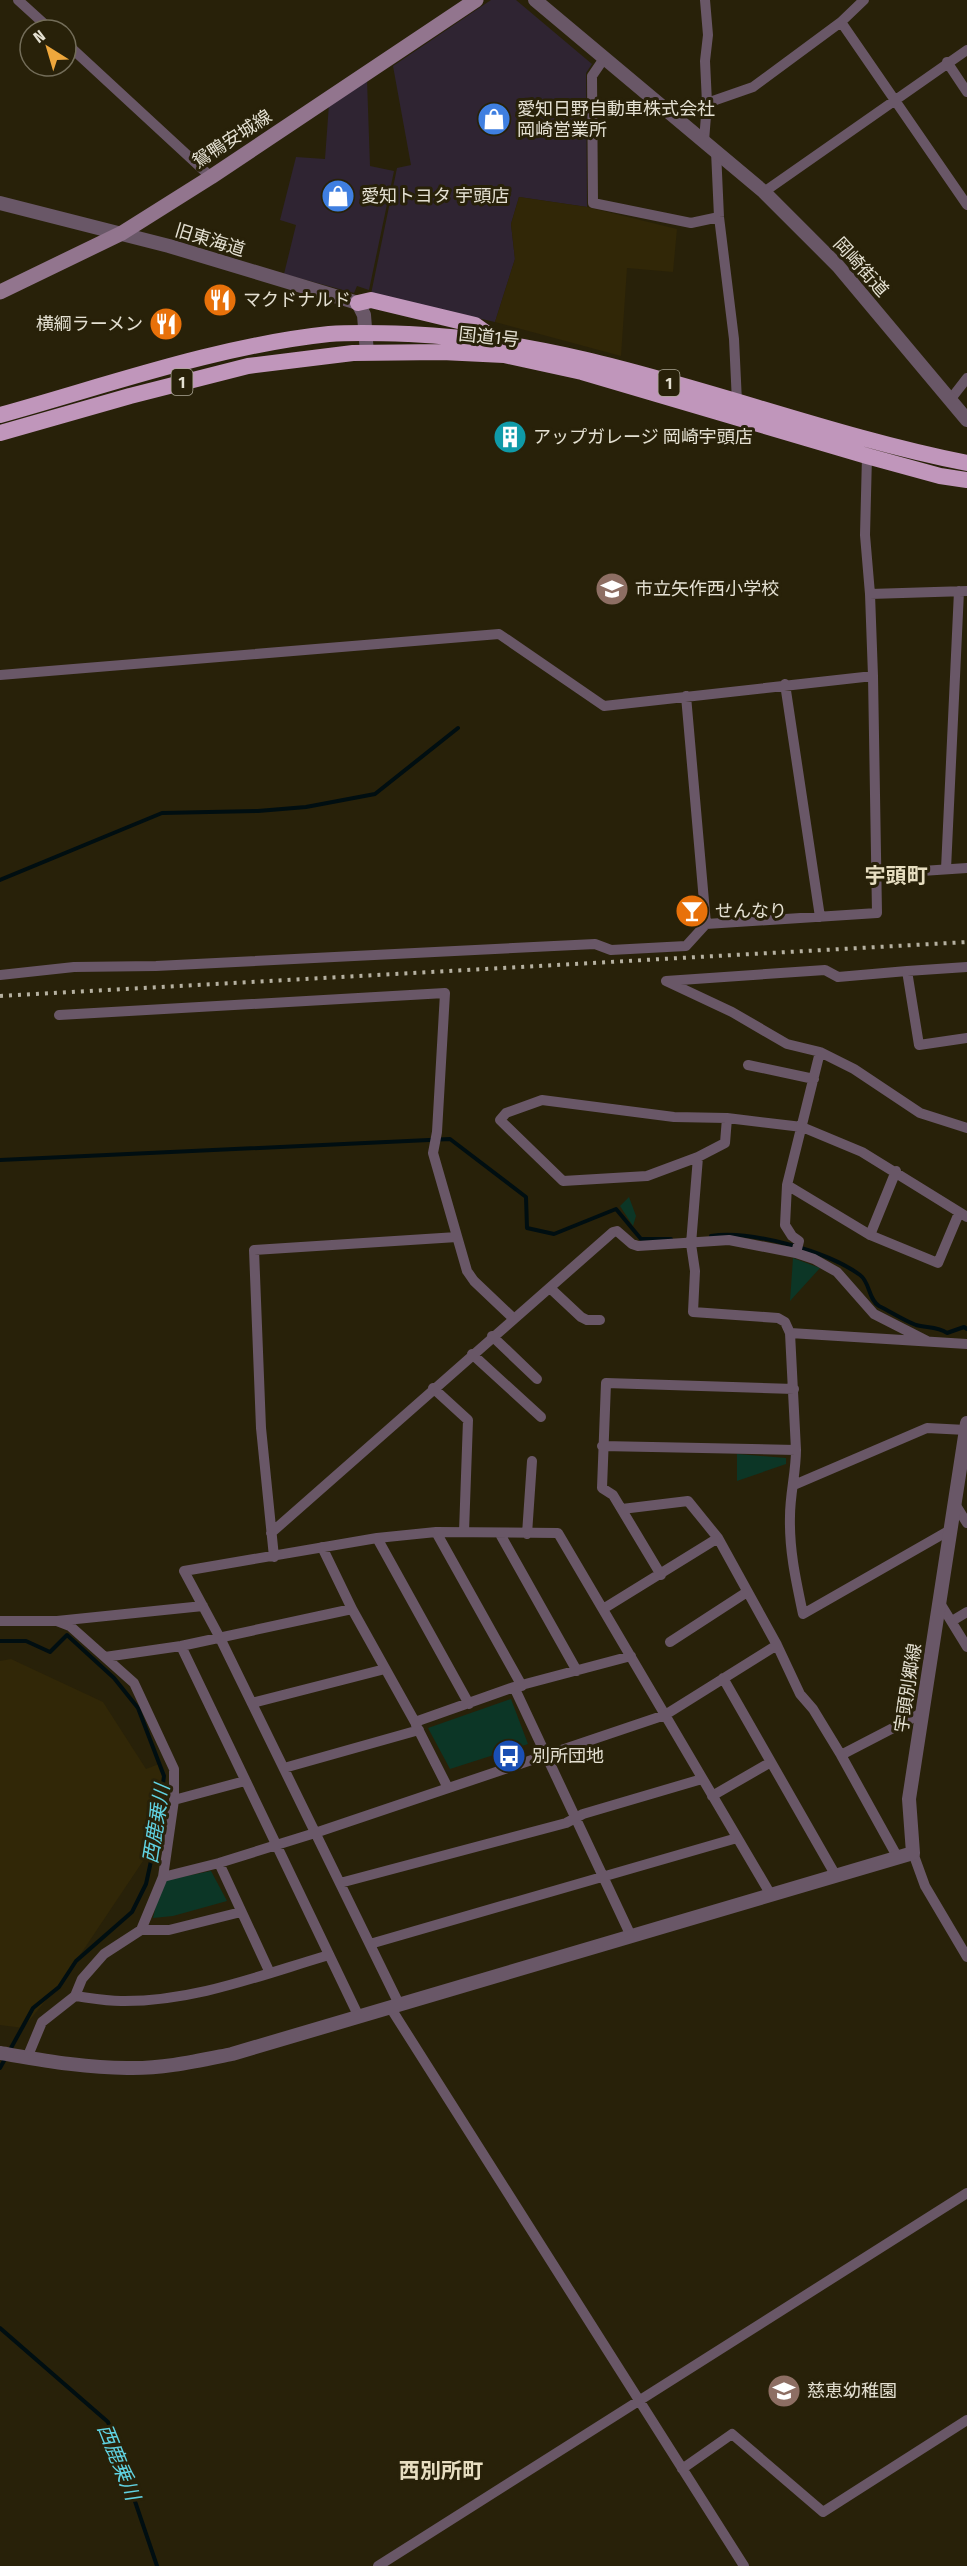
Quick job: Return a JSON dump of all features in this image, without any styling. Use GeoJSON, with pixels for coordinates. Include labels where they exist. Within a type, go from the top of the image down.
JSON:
{"type":"FeatureCollection","features":[{"type":"Feature","properties":{"kind":"highway"},"geometry":{"type":"LineString","coordinates":[[358,303],[371,300],[475,325],[500,342]]}},
{"type":"Feature","properties":{"kind":"highway","name":"国道1号"},"geometry":{"type":"LineString","coordinates":[[0,415],[200,358],[300,339],[366,333],[439,336],[500,342],[570,356],[867,441],[967,463]]}},
{"type":"Feature","properties":{"kind":"highway","name":"国道1号"},"geometry":{"type":"LineString","coordinates":[[0,433],[248,366],[368,352],[504,356],[582,372],[867,456],[940,476],[967,480]]}},
{"type":"Feature","properties":{"kind":"main road","name":"鴛鴨安城線"},"geometry":{"type":"LineString","coordinates":[[0,292],[122,233],[211,177],[476,0]]}},
{"type":"Feature","properties":{"kind":"street"},"geometry":{"type":"LineString","coordinates":[[18,0],[38,18]]}},
{"type":"Feature","properties":{"kind":"street"},"geometry":{"type":"LineString","coordinates":[[535,0],[704,141]]}},
{"type":"Feature","properties":{"kind":"street"},"geometry":{"type":"LineString","coordinates":[[704,141],[707,103],[705,0]]}},
{"type":"Feature","properties":{"kind":"street"},"geometry":{"type":"LineString","coordinates":[[707,103],[753,87],[841,22],[864,0]]}},
{"type":"Feature","properties":{"kind":"street"},"geometry":{"type":"LineString","coordinates":[[841,22],[967,205]]}},
{"type":"Feature","properties":{"kind":"street"},"geometry":{"type":"LineString","coordinates":[[764,192],[967,50]]}},
{"type":"Feature","properties":{"kind":"street"},"geometry":{"type":"LineString","coordinates":[[78,54],[211,177]]}},
{"type":"Feature","properties":{"kind":"street"},"geometry":{"type":"LineString","coordinates":[[605,57],[592,76],[593,203],[691,222],[719,217]]}},
{"type":"Feature","properties":{"kind":"street"},"geometry":{"type":"LineString","coordinates":[[947,62],[967,92]]}},
{"type":"Feature","properties":{"kind":"street","name":"岡崎街道"},"geometry":{"type":"LineString","coordinates":[[704,141],[764,192],[838,266],[967,420]]}},
{"type":"Feature","properties":{"kind":"street"},"geometry":{"type":"LineString","coordinates":[[716,151],[719,217],[734,339],[737,402]]}},
{"type":"Feature","properties":{"kind":"street","name":"旧東海道"},"geometry":{"type":"LineString","coordinates":[[0,203],[122,233],[358,303]]}},
{"type":"Feature","properties":{"kind":"street"},"geometry":{"type":"LineString","coordinates":[[358,303],[364,315],[368,352]]}},
{"type":"Feature","properties":{"kind":"street"},"geometry":{"type":"LineString","coordinates":[[950,400],[967,378]]}},
{"type":"Feature","properties":{"kind":"street"},"geometry":{"type":"LineString","coordinates":[[0,975],[74,967],[156,966],[595,944],[610,950],[686,946],[706,924],[877,914],[873,676],[865,535],[867,456]]}},
{"type":"Feature","properties":{"kind":"street"},"geometry":{"type":"LineString","coordinates":[[870,594],[963,591],[946,869]]}},
{"type":"Feature","properties":{"kind":"street"},"geometry":{"type":"LineString","coordinates":[[0,675],[500,634],[604,706],[785,684],[873,676]]}},
{"type":"Feature","properties":{"kind":"street"},"geometry":{"type":"LineString","coordinates":[[785,684],[820,917]]}},
{"type":"Feature","properties":{"kind":"street"},"geometry":{"type":"LineString","coordinates":[[686,696],[706,924]]}},
{"type":"Feature","properties":{"kind":"street"},"geometry":{"type":"LineString","coordinates":[[877,874],[967,868]]}},
{"type":"Feature","properties":{"kind":"street"},"geometry":{"type":"LineString","coordinates":[[967,966],[838,977],[825,970],[666,981],[732,1012],[787,1044],[820,1052],[854,1069],[920,1113],[967,1128]]}},
{"type":"Feature","properties":{"kind":"street"},"geometry":{"type":"LineString","coordinates":[[907,971],[919,1045],[967,1038]]}},
{"type":"Feature","properties":{"kind":"street"},"geometry":{"type":"LineString","coordinates":[[59,1015],[446,993],[437,1132],[433,1153],[467,1271],[474,1281],[513,1318]]}},
{"type":"Feature","properties":{"kind":"street"},"geometry":{"type":"LineString","coordinates":[[796,1253],[799,1241],[785,1225],[787,1185],[820,1052]]}},
{"type":"Feature","properties":{"kind":"street"},"geometry":{"type":"LineString","coordinates":[[748,1065],[814,1079]]}},
{"type":"Feature","properties":{"kind":"street"},"geometry":{"type":"LineString","coordinates":[[727,1118],[725,1143],[698,1157],[647,1176],[563,1181],[500,1120],[506,1113],[542,1100],[674,1117],[727,1118],[802,1127],[862,1152],[896,1171],[963,1215],[938,1263],[870,1235],[787,1185]]}},
{"type":"Feature","properties":{"kind":"street"},"geometry":{"type":"LineString","coordinates":[[698,1157],[691,1244],[695,1271],[693,1312],[778,1318],[785,1322],[790,1333],[796,1450],[790,1513],[792,1561],[803,1614],[950,1530]]}},
{"type":"Feature","properties":{"kind":"street"},"geometry":{"type":"LineString","coordinates":[[870,1235],[896,1171]]}},
{"type":"Feature","properties":{"kind":"street"},"geometry":{"type":"LineString","coordinates":[[271,1533],[492,1336],[613,1232],[617,1231],[632,1244],[638,1246],[729,1240],[796,1253],[814,1259],[837,1272],[874,1314],[927,1341]]}},
{"type":"Feature","properties":{"kind":"street"},"geometry":{"type":"LineString","coordinates":[[274,1557],[261,1428],[254,1250],[457,1237]]}},
{"type":"Feature","properties":{"kind":"street"},"geometry":{"type":"LineString","coordinates":[[550,1288],[581,1317],[587,1320],[600,1320]]}},
{"type":"Feature","properties":{"kind":"street"},"geometry":{"type":"LineString","coordinates":[[790,1333],[967,1344]]}},
{"type":"Feature","properties":{"kind":"street"},"geometry":{"type":"LineString","coordinates":[[492,1336],[537,1379]]}},
{"type":"Feature","properties":{"kind":"street"},"geometry":{"type":"LineString","coordinates":[[472,1354],[541,1417]]}},
{"type":"Feature","properties":{"kind":"street"},"geometry":{"type":"LineString","coordinates":[[661,1575],[613,1495],[602,1488],[606,1383],[794,1389]]}},
{"type":"Feature","properties":{"kind":"street"},"geometry":{"type":"LineString","coordinates":[[433,1388],[468,1420],[464,1532]]}},
{"type":"Feature","properties":{"kind":"street"},"geometry":{"type":"LineString","coordinates":[[794,1485],[927,1428],[967,1427],[955,1504],[967,1523]]}},
{"type":"Feature","properties":{"kind":"street"},"geometry":{"type":"LineString","coordinates":[[602,1446],[796,1450]]}},
{"type":"Feature","properties":{"kind":"street"},"geometry":{"type":"LineString","coordinates":[[527,1534],[532,1461]]}},
{"type":"Feature","properties":{"kind":"street"},"geometry":{"type":"LineString","coordinates":[[622,1509],[688,1501],[718,1538],[777,1645],[800,1695],[813,1709],[841,1755],[898,1858]]}},
{"type":"Feature","properties":{"kind":"street","name":"宇頭別郷線"},"geometry":{"type":"LineString","coordinates":[[913,1853],[909,1799],[955,1504]]}},
{"type":"Feature","properties":{"kind":"street"},"geometry":{"type":"LineString","coordinates":[[743,2566],[395,2006],[370,1944],[220,1638],[184,1571],[377,1538],[464,1532],[558,1533],[771,1895]]}},
{"type":"Feature","properties":{"kind":"street"},"geometry":{"type":"LineString","coordinates":[[436,1533],[518,1687],[545,1755],[632,1936]]}},
{"type":"Feature","properties":{"kind":"street"},"geometry":{"type":"LineString","coordinates":[[500,1534],[577,1671]]}},
{"type":"Feature","properties":{"kind":"street"},"geometry":{"type":"LineString","coordinates":[[377,1538],[469,1704]]}},
{"type":"Feature","properties":{"kind":"street"},"geometry":{"type":"LineString","coordinates":[[603,1609],[718,1538]]}},
{"type":"Feature","properties":{"kind":"street"},"geometry":{"type":"LineString","coordinates":[[321,1547],[448,1788]]}},
{"type":"Feature","properties":{"kind":"street"},"geometry":{"type":"LineString","coordinates":[[670,1642],[747,1592]]}},
{"type":"Feature","properties":{"kind":"street"},"geometry":{"type":"LineString","coordinates":[[939,1603],[967,1647]]}},
{"type":"Feature","properties":{"kind":"street"},"geometry":{"type":"LineString","coordinates":[[0,1622],[57,1621],[203,1606]]}},
{"type":"Feature","properties":{"kind":"street"},"geometry":{"type":"LineString","coordinates":[[105,1657],[181,1646],[352,1608]]}},
{"type":"Feature","properties":{"kind":"street"},"geometry":{"type":"LineString","coordinates":[[952,1621],[967,1612]]}},
{"type":"Feature","properties":{"kind":"street"},"geometry":{"type":"LineString","coordinates":[[57,1621],[70,1626],[134,1683],[174,1769],[174,1800],[163,1877],[141,1930]]}},
{"type":"Feature","properties":{"kind":"street"},"geometry":{"type":"LineString","coordinates":[[163,1877],[219,1863],[315,1833],[664,1715],[777,1645]]}},
{"type":"Feature","properties":{"kind":"street"},"geometry":{"type":"LineString","coordinates":[[181,1646],[358,2015]]}},
{"type":"Feature","properties":{"kind":"street"},"geometry":{"type":"LineString","coordinates":[[284,1768],[417,1726],[518,1687],[631,1656]]}},
{"type":"Feature","properties":{"kind":"street"},"geometry":{"type":"LineString","coordinates":[[252,1703],[385,1669]]}},
{"type":"Feature","properties":{"kind":"street"},"geometry":{"type":"LineString","coordinates":[[723,1678],[836,1876]]}},
{"type":"Feature","properties":{"kind":"street"},"geometry":{"type":"LineString","coordinates":[[841,1755],[922,1713]]}},
{"type":"Feature","properties":{"kind":"street"},"geometry":{"type":"LineString","coordinates":[[712,1796],[771,1762]]}},
{"type":"Feature","properties":{"kind":"street"},"geometry":{"type":"LineString","coordinates":[[340,1883],[566,1822],[702,1779]]}},
{"type":"Feature","properties":{"kind":"street"},"geometry":{"type":"LineString","coordinates":[[174,1800],[245,1781]]}},
{"type":"Feature","properties":{"kind":"street"},"geometry":{"type":"LineString","coordinates":[[370,1944],[737,1838]]}},
{"type":"Feature","properties":{"kind":"street"},"geometry":{"type":"LineString","coordinates":[[0,2053],[101,2067],[128,2068],[166,2066],[232,2054],[913,1853],[925,1886],[967,1957]]}},
{"type":"Feature","properties":{"kind":"street"},"geometry":{"type":"LineString","coordinates":[[219,1863],[270,1972]]}},
{"type":"Feature","properties":{"kind":"street"},"geometry":{"type":"LineString","coordinates":[[27,2058],[42,2022],[75,1996],[82,1979],[104,1954],[141,1930],[169,1930],[241,1912]]}},
{"type":"Feature","properties":{"kind":"street"},"geometry":{"type":"LineString","coordinates":[[75,1996],[121,2001],[177,1997],[224,1988],[329,1955]]}},
{"type":"Feature","properties":{"kind":"street"},"geometry":{"type":"LineString","coordinates":[[378,2566],[967,2193]]}},
{"type":"Feature","properties":{"kind":"street"},"geometry":{"type":"LineString","coordinates":[[682,2469],[732,2434],[823,2512],[967,2420]]}},
{"type":"Feature","properties":{"kind":"shaded area","name":"愛知日野自動車株式会社 岡崎営業所"},"geometry":{"type":"Polygon","coordinates":[[[491,0],[516,0],[592,64],[586,73],[587,207],[519,197],[511,224],[515,259],[495,322],[371,294],[397,168],[411,165],[393,66],[491,0]]]}},
{"type":"Feature","properties":{"kind":"shaded area","name":"愛知トヨタ 宇頭店"},"geometry":{"type":"Polygon","coordinates":[[[367,80],[370,166],[394,171],[369,290],[357,286],[354,293],[284,274],[296,225],[280,220],[296,157],[325,159],[329,104],[367,80]]]}},
{"type":"Feature","properties":{"kind":"shaded area"},"geometry":{"type":"Polygon","coordinates":[[[519,197],[587,207],[677,229],[673,272],[627,268],[621,356],[495,322],[515,259],[511,224],[519,197]]]}},
{"type":"Feature","properties":{"kind":"shaded area"},"geometry":{"type":"Polygon","coordinates":[[[11,1659],[103,1702],[146,1769],[159,1764],[164,1776],[155,1843],[66,1976],[23,2028],[0,2025],[0,1661],[11,1659]]]}},
{"type":"Feature","properties":{"kind":"green space"},"geometry":{"type":"Polygon","coordinates":[[[629,1197],[636,1216],[633,1226],[620,1206],[629,1197]]]}},
{"type":"Feature","properties":{"kind":"green space"},"geometry":{"type":"Polygon","coordinates":[[[793,1258],[820,1268],[790,1301],[793,1258]]]}},
{"type":"Feature","properties":{"kind":"green space"},"geometry":{"type":"Polygon","coordinates":[[[737,1454],[786,1458],[786,1464],[737,1481],[737,1454]]]}},
{"type":"Feature","properties":{"kind":"green space"},"geometry":{"type":"Polygon","coordinates":[[[511,1699],[528,1744],[450,1769],[428,1728],[511,1699]]]}},
{"type":"Feature","properties":{"kind":"green space"},"geometry":{"type":"Polygon","coordinates":[[[211,1871],[227,1901],[173,1916],[153,1918],[162,1881],[211,1871]]]}},
{"type":"Feature","properties":{"kind":"waterway"},"geometry":{"type":"LineString","coordinates":[[0,880],[162,813],[258,811],[306,807],[375,794],[458,728]]}},
{"type":"Feature","properties":{"kind":"waterway"},"geometry":{"type":"LineString","coordinates":[[0,1160],[450,1139],[526,1197],[527,1228],[554,1234],[616,1209],[641,1239],[671,1239]]}},
{"type":"Feature","properties":{"kind":"waterway"},"geometry":{"type":"LineString","coordinates":[[711,1236],[747,1236],[767,1239],[809,1251],[846,1266],[860,1275],[866,1282],[875,1303],[906,1321],[940,1329],[947,1333],[964,1327],[967,1329]]}},
{"type":"Feature","properties":{"kind":"waterway","name":"西鹿乗川"},"geometry":{"type":"LineString","coordinates":[[0,1641],[26,1641],[50,1652],[67,1635],[114,1678],[138,1708],[164,1776],[155,1843],[146,1884],[132,1912],[76,1961],[59,1987],[33,2008],[0,2068]]}},
{"type":"Feature","properties":{"kind":"waterway","name":"西鹿乗川"},"geometry":{"type":"LineString","coordinates":[[0,2328],[108,2422],[157,2566]]}},
{"type":"Feature","properties":{"kind":"railway"},"geometry":{"type":"LineString","coordinates":[[0,996],[967,942]]}},
{"type":"Feature","properties":{"kind":"place","name":"愛知日野自動車株式会社 岡崎営業所"},"geometry":{"type":"Point","coordinates":[494,119]}},
{"type":"Feature","properties":{"kind":"place","name":"愛知トヨタ 宇頭店"},"geometry":{"type":"Point","coordinates":[338,196]}},
{"type":"Feature","properties":{"kind":"place","name":"マクドナルド"},"geometry":{"type":"Point","coordinates":[220,300]}},
{"type":"Feature","properties":{"kind":"place","name":"横綱ラーメン"},"geometry":{"type":"Point","coordinates":[166,324]}},
{"type":"Feature","properties":{"kind":"place","name":"アップガレージ 岡崎宇頭店"},"geometry":{"type":"Point","coordinates":[510,437]}},
{"type":"Feature","properties":{"kind":"place","name":"市立矢作西小学校"},"geometry":{"type":"Point","coordinates":[612,589]}},
{"type":"Feature","properties":{"kind":"place","name":"せんなり"},"geometry":{"type":"Point","coordinates":[692,911]}},
{"type":"Feature","properties":{"kind":"place","name":"別所団地"},"geometry":{"type":"Point","coordinates":[509,1756]}},
{"type":"Feature","properties":{"kind":"place","name":"慈恵幼稚園"},"geometry":{"type":"Point","coordinates":[784,2391]}},
{"type":"Feature","properties":{"kind":"district","name":"宇頭町"},"geometry":{"type":"Point","coordinates":[896,876]}},
{"type":"Feature","properties":{"kind":"district","name":"西別所町"},"geometry":{"type":"Point","coordinates":[441,2471]}}]}
